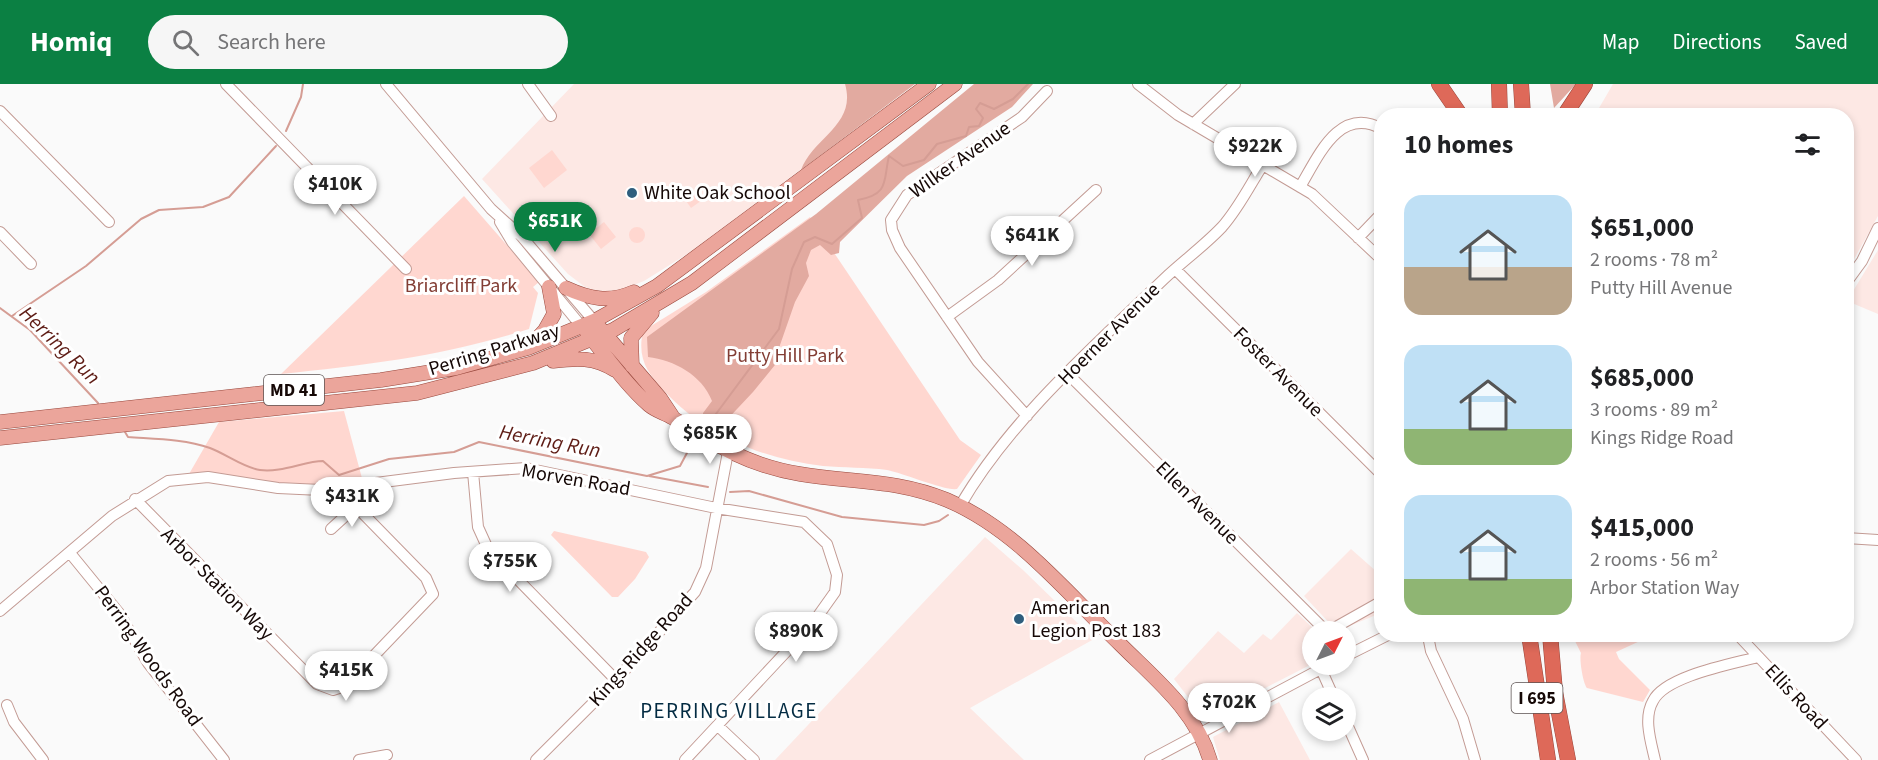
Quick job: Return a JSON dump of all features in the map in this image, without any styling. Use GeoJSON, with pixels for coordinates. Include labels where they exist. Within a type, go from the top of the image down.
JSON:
{"type":"FeatureCollection","features":[{"type":"Feature","properties":{"kind":"highway"},"geometry":{"type":"LineString","coordinates":[[1438,84],[1455,108]]}},
{"type":"Feature","properties":{"kind":"highway"},"geometry":{"type":"LineString","coordinates":[[1499,84],[1500,108]]}},
{"type":"Feature","properties":{"kind":"highway"},"geometry":{"type":"LineString","coordinates":[[1521,84],[1522,108]]}},
{"type":"Feature","properties":{"kind":"highway"},"geometry":{"type":"LineString","coordinates":[[1569,108],[1585,84]]}},
{"type":"Feature","properties":{"kind":"highway","name":"I 695"},"geometry":{"type":"LineString","coordinates":[[1530,642],[1548,760]]}},
{"type":"Feature","properties":{"kind":"highway","name":"I 695"},"geometry":{"type":"LineString","coordinates":[[1551,642],[1556,692],[1568,760]]}},
{"type":"Feature","properties":{"kind":"main road","name":"Perring Parkway"},"geometry":{"type":"LineString","coordinates":[[0,422],[404,377],[465,366],[528,348],[588,324],[685,268],[929,84]]}},
{"type":"Feature","properties":{"kind":"main road","name":"Perring Parkway"},"geometry":{"type":"LineString","coordinates":[[0,438],[417,393],[533,363],[598,336],[665,301],[716,266],[955,84]]}},
{"type":"Feature","properties":{"kind":"main road"},"geometry":{"type":"LineString","coordinates":[[566,288],[590,298],[613,299],[685,268]]}},
{"type":"Feature","properties":{"kind":"main road"},"geometry":{"type":"LineString","coordinates":[[528,348],[545,330],[554,314],[549,286]]}},
{"type":"Feature","properties":{"kind":"main road"},"geometry":{"type":"LineString","coordinates":[[627,370],[634,333],[665,301]]}},
{"type":"Feature","properties":{"kind":"main road"},"geometry":{"type":"LineString","coordinates":[[588,324],[627,370],[651,407],[728,452],[765,466],[800,474],[901,485],[960,506],[999,530],[1026,553],[1179,704],[1201,732],[1210,760]]}},
{"type":"Feature","properties":{"kind":"main road"},"geometry":{"type":"LineString","coordinates":[[533,363],[585,358],[627,370]]}},
{"type":"Feature","properties":{"kind":"street"},"geometry":{"type":"LineString","coordinates":[[226,84],[406,269]]}},
{"type":"Feature","properties":{"kind":"street"},"geometry":{"type":"LineString","coordinates":[[386,84],[491,209],[512,242],[549,286],[588,324]]}},
{"type":"Feature","properties":{"kind":"street"},"geometry":{"type":"LineString","coordinates":[[528,84],[551,116]]}},
{"type":"Feature","properties":{"kind":"street"},"geometry":{"type":"LineString","coordinates":[[1138,84],[1178,115],[1237,147],[1326,205],[1374,253]]}},
{"type":"Feature","properties":{"kind":"street"},"geometry":{"type":"LineString","coordinates":[[1194,124],[1235,84]]}},
{"type":"Feature","properties":{"kind":"street","name":"Wilker Avenue"},"geometry":{"type":"LineString","coordinates":[[947,317],[894,237],[891,220],[907,195],[1022,117],[1047,92]]}},
{"type":"Feature","properties":{"kind":"street"},"geometry":{"type":"LineString","coordinates":[[0,111],[109,222]]}},
{"type":"Feature","properties":{"kind":"street"},"geometry":{"type":"LineString","coordinates":[[1300,187],[1340,128],[1357,122],[1374,124]]}},
{"type":"Feature","properties":{"kind":"street","name":"Hoerner Avenue"},"geometry":{"type":"LineString","coordinates":[[960,506],[990,459],[1027,416],[1175,269],[1222,227],[1262,165]]}},
{"type":"Feature","properties":{"kind":"street"},"geometry":{"type":"LineString","coordinates":[[1027,416],[985,371],[947,317],[998,280],[1096,190]]}},
{"type":"Feature","properties":{"kind":"street"},"geometry":{"type":"LineString","coordinates":[[491,209],[522,237],[566,288],[588,324]]}},
{"type":"Feature","properties":{"kind":"street"},"geometry":{"type":"LineString","coordinates":[[1358,238],[1374,221]]}},
{"type":"Feature","properties":{"kind":"street"},"geometry":{"type":"LineString","coordinates":[[1854,272],[1878,228]]}},
{"type":"Feature","properties":{"kind":"street"},"geometry":{"type":"LineString","coordinates":[[0,232],[32,264]]}},
{"type":"Feature","properties":{"kind":"street","name":"Foster Avenue"},"geometry":{"type":"LineString","coordinates":[[1175,269],[1374,467]]}},
{"type":"Feature","properties":{"kind":"street","name":"Ellen Avenue"},"geometry":{"type":"LineString","coordinates":[[1068,374],[1316,621]]}},
{"type":"Feature","properties":{"kind":"street","name":"Kings Ridge Road"},"geometry":{"type":"LineString","coordinates":[[536,760],[616,680],[695,592],[705,568],[728,452]]}},
{"type":"Feature","properties":{"kind":"street","name":"Morven Road"},"geometry":{"type":"LineString","coordinates":[[0,611],[135,500],[168,481],[208,477],[305,490],[339,489],[473,472],[526,468],[716,508],[804,522],[827,544],[837,575],[832,599],[813,623],[718,726]]}},
{"type":"Feature","properties":{"kind":"street"},"geometry":{"type":"LineString","coordinates":[[473,472],[477,521],[488,549],[616,680]]}},
{"type":"Feature","properties":{"kind":"street","name":"Arbor Station Way"},"geometry":{"type":"LineString","coordinates":[[135,500],[317,684],[330,690],[345,686],[433,594],[426,578],[339,489]]}},
{"type":"Feature","properties":{"kind":"street"},"geometry":{"type":"LineString","coordinates":[[331,529],[355,507]]}},
{"type":"Feature","properties":{"kind":"street"},"geometry":{"type":"LineString","coordinates":[[1854,538],[1878,540]]}},
{"type":"Feature","properties":{"kind":"street","name":"Perring Woods Road"},"geometry":{"type":"LineString","coordinates":[[70,553],[119,613],[148,663],[224,760]]}},
{"type":"Feature","properties":{"kind":"street"},"geometry":{"type":"LineString","coordinates":[[1347,621],[1374,606]]}},
{"type":"Feature","properties":{"kind":"street"},"geometry":{"type":"LineString","coordinates":[[1356,651],[1374,642]]}},
{"type":"Feature","properties":{"kind":"street"},"geometry":{"type":"LineString","coordinates":[[1429,642],[1431,651],[1469,735],[1475,760]]}},
{"type":"Feature","properties":{"kind":"street","name":"Ellis Road"},"geometry":{"type":"LineString","coordinates":[[1744,642],[1856,760]]}},
{"type":"Feature","properties":{"kind":"street"},"geometry":{"type":"LineString","coordinates":[[1654,760],[1649,712],[1660,692],[1674,682],[1758,657]]}},
{"type":"Feature","properties":{"kind":"street"},"geometry":{"type":"LineString","coordinates":[[1150,760],[1310,675]]}},
{"type":"Feature","properties":{"kind":"street"},"geometry":{"type":"LineString","coordinates":[[7,705],[14,722],[43,760]]}},
{"type":"Feature","properties":{"kind":"street"},"geometry":{"type":"LineString","coordinates":[[685,760],[718,726],[754,760]]}},
{"type":"Feature","properties":{"kind":"street"},"geometry":{"type":"LineString","coordinates":[[1354,741],[1363,760]]}},
{"type":"Feature","properties":{"kind":"street"},"geometry":{"type":"LineString","coordinates":[[359,760],[387,755]]}},
{"type":"Feature","properties":{"kind":"shaded area","name":"White Oak School"},"geometry":{"type":"Polygon","coordinates":[[[574,84],[915,84],[692,251],[644,281],[616,292],[602,293],[585,287],[568,274],[482,179],[574,84]]]}},
{"type":"Feature","properties":{"kind":"shaded area"},"geometry":{"type":"Polygon","coordinates":[[[845,84],[915,84],[801,170],[815,148],[840,121],[847,98],[845,84]]]}},
{"type":"Feature","properties":{"kind":"shaded area"},"geometry":{"type":"Polygon","coordinates":[[[974,84],[1033,84],[1012,107],[907,176],[840,242],[839,253],[831,255],[820,245],[811,250],[806,263],[809,276],[795,302],[780,345],[779,360],[722,425],[711,429],[703,421],[703,413],[712,401],[707,392],[686,370],[668,361],[648,357],[647,337],[816,214],[974,84]]]}},
{"type":"Feature","properties":{"kind":"shaded area"},"geometry":{"type":"Polygon","coordinates":[[[1550,84],[1576,84],[1554,108],[1550,84]]]}},
{"type":"Feature","properties":{"kind":"shaded area"},"geometry":{"type":"Polygon","coordinates":[[[1613,84],[1878,84],[1878,216],[1854,259],[1854,108],[1599,108],[1613,84]]]}},
{"type":"Feature","properties":{"kind":"shaded area"},"geometry":{"type":"Polygon","coordinates":[[[1878,250],[1878,314],[1854,304],[1854,289],[1878,250]]]}},
{"type":"Feature","properties":{"kind":"shaded area"},"geometry":{"type":"Polygon","coordinates":[[[985,537],[1023,570],[1094,639],[970,708],[1024,760],[775,760],[985,537]]]}},
{"type":"Feature","properties":{"kind":"shaded area"},"geometry":{"type":"Polygon","coordinates":[[[1351,549],[1374,569],[1374,616],[1356,623],[1356,621],[1328,621],[1304,596],[1351,549]]]}},
{"type":"Feature","properties":{"kind":"shaded area"},"geometry":{"type":"Polygon","coordinates":[[[1297,613],[1305,621],[1302,621],[1302,669],[1205,719],[1174,679],[1218,631],[1244,653],[1263,634],[1271,640],[1297,613]]]}},
{"type":"Feature","properties":{"kind":"shaded area"},"geometry":{"type":"Polygon","coordinates":[[[1279,702],[1310,760],[1220,760],[1213,737],[1279,702]]]}},
{"type":"Feature","properties":{"kind":"green space"},"geometry":{"type":"Polygon","coordinates":[[[552,150],[567,170],[544,188],[529,168],[552,150]]]}},
{"type":"Feature","properties":{"kind":"green space"},"geometry":{"type":"Polygon","coordinates":[[[697,188],[705,198],[691,208],[684,198],[697,188]]]}},
{"type":"Feature","properties":{"kind":"green space","name":"Briarcliff Park"},"geometry":{"type":"Polygon","coordinates":[[[464,196],[539,282],[533,287],[538,293],[529,329],[436,353],[281,374],[464,196]]]}},
{"type":"Feature","properties":{"kind":"green space","name":"Putty Hill Park"},"geometry":{"type":"Polygon","coordinates":[[[810,217],[960,440],[981,455],[957,489],[887,470],[801,463],[737,443],[681,408],[653,378],[645,365],[641,349],[643,331],[706,292],[810,217]]]}},
{"type":"Feature","properties":{"kind":"green space"},"geometry":{"type":"Polygon","coordinates":[[[604,222],[616,237],[601,249],[589,234],[604,222]]]}},
{"type":"Feature","properties":{"kind":"green space"},"geometry":{"type":"Polygon","coordinates":[[[637,227],[643,229],[645,235],[643,241],[637,243],[631,241],[629,235],[631,229],[637,227]]]}},
{"type":"Feature","properties":{"kind":"green space"},"geometry":{"type":"Polygon","coordinates":[[[344,411],[363,482],[313,491],[189,474],[219,422],[344,411]]]}},
{"type":"Feature","properties":{"kind":"green space"},"geometry":{"type":"Polygon","coordinates":[[[554,531],[646,552],[649,557],[635,579],[618,597],[612,597],[551,535],[554,531]]]}},
{"type":"Feature","properties":{"kind":"green space"},"geometry":{"type":"Polygon","coordinates":[[[1576,642],[1638,642],[1616,652],[1619,659],[1650,690],[1643,702],[1587,688],[1582,671],[1581,653],[1576,642]]]}},
{"type":"Feature","properties":{"kind":"waterway"},"geometry":{"type":"LineString","coordinates":[[286,131],[301,97],[303,84]]}},
{"type":"Feature","properties":{"kind":"waterway","name":"Herring Run"},"geometry":{"type":"LineString","coordinates":[[707,426],[779,329],[792,269],[804,242],[815,237],[832,244],[862,218],[858,200],[876,194],[880,190],[885,179],[889,156],[903,166],[924,160],[937,144],[966,136],[969,127],[979,126],[983,118],[976,109],[980,103],[994,109],[1013,99],[1028,84]]}},
{"type":"Feature","properties":{"kind":"waterway"},"geometry":{"type":"LineString","coordinates":[[12,316],[86,266],[141,219],[159,210],[203,207],[229,197],[276,146]]}},
{"type":"Feature","properties":{"kind":"waterway","name":"Herring Run"},"geometry":{"type":"LineString","coordinates":[[0,308],[30,330],[98,403]]}},
{"type":"Feature","properties":{"kind":"waterway","name":"Herring Run"},"geometry":{"type":"LineString","coordinates":[[125,432],[128,437],[200,445],[248,467],[260,470],[276,470],[323,461],[339,475],[389,459],[454,452],[479,442],[647,476],[680,466],[688,451]]}},
{"type":"Feature","properties":{"kind":"waterway"},"geometry":{"type":"LineString","coordinates":[[649,476],[708,487]]}},
{"type":"Feature","properties":{"kind":"waterway"},"geometry":{"type":"LineString","coordinates":[[730,492],[749,491],[842,517],[924,525],[939,521],[948,515]]}},
{"type":"Feature","properties":{"kind":"place","name":"White Oak School"},"geometry":{"type":"Point","coordinates":[632,193]}},
{"type":"Feature","properties":{"kind":"place","name":"American Legion Post 183"},"geometry":{"type":"Point","coordinates":[1019,619]}},
{"type":"Feature","properties":{"kind":"district","name":"PERRING VILLAGE"},"geometry":{"type":"Point","coordinates":[729,711]}}]}
